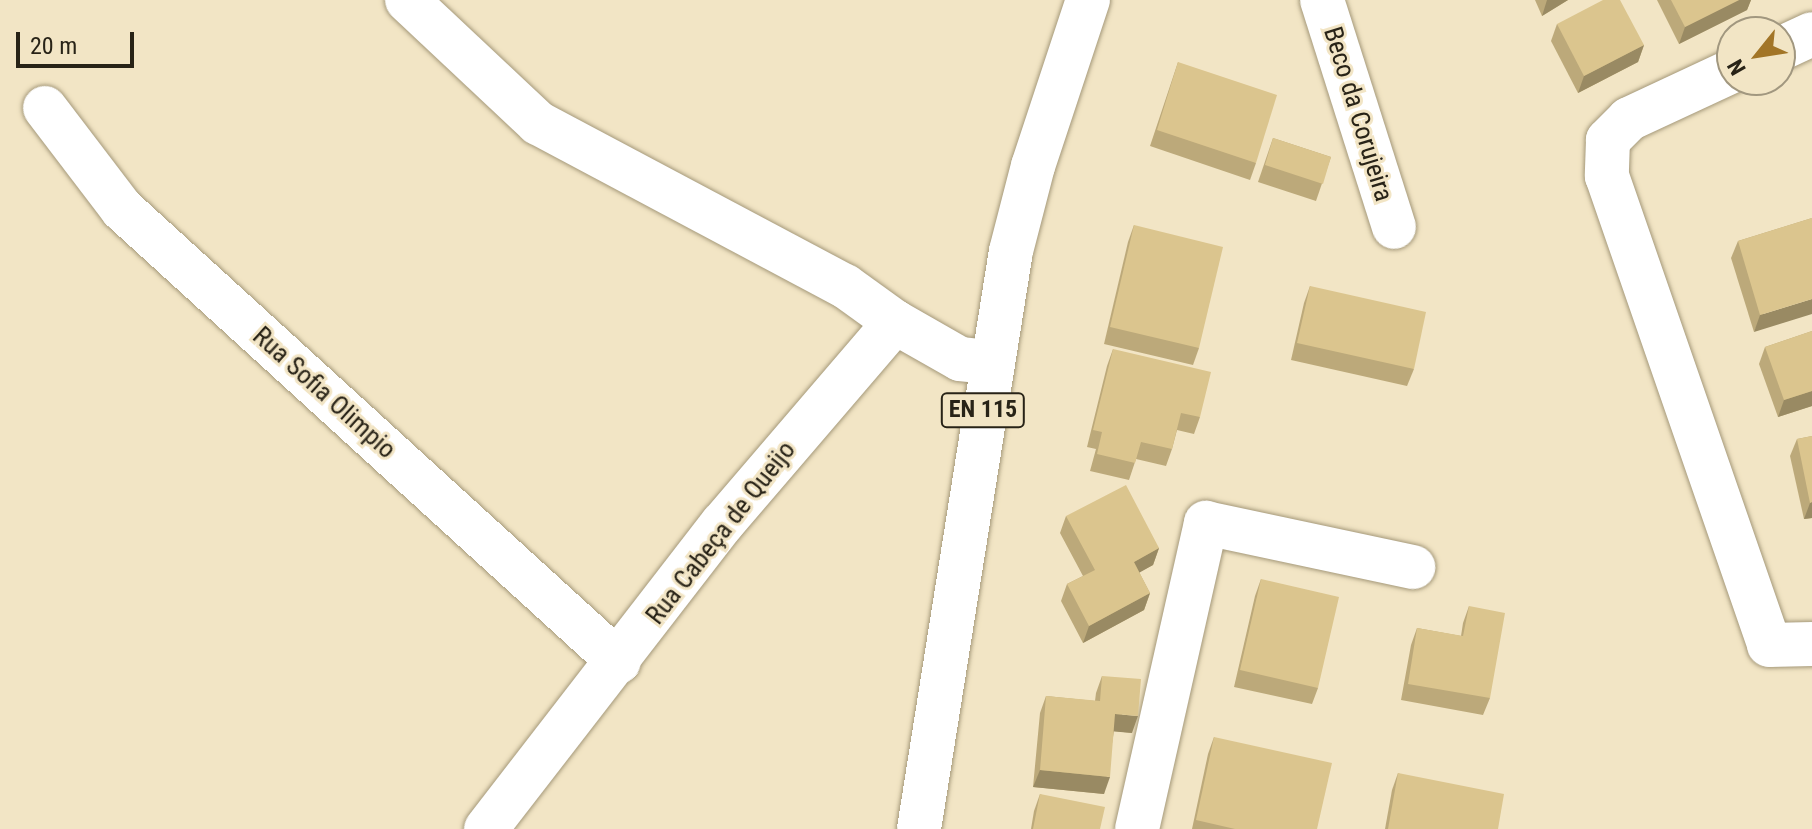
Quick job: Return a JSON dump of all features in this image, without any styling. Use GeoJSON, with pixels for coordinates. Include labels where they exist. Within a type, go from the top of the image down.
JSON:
{"type":"FeatureCollection","features":[{"type":"Feature","properties":{"kind":"street"},"geometry":{"type":"LineString","coordinates":[[407,0],[538,123],[845,286],[895,322],[960,359],[990,362]]}},
{"type":"Feature","properties":{"kind":"street","name":"EN 115"},"geometry":{"type":"LineString","coordinates":[[919,829],[990,362],[1033,166],[1088,0]]}},
{"type":"Feature","properties":{"kind":"street","name":"Beco da Corujeira"},"geometry":{"type":"LineString","coordinates":[[1322,0],[1394,227]]}},
{"type":"Feature","properties":{"kind":"street"},"geometry":{"type":"LineString","coordinates":[[1716,78],[1629,119],[1608,140],[1607,176],[1769,645],[1812,644]]}},
{"type":"Feature","properties":{"kind":"street","name":"Rua Sofia Olimpio"},"geometry":{"type":"LineString","coordinates":[[45,108],[122,209],[619,662]]}},
{"type":"Feature","properties":{"kind":"street","name":"Rua Cabeça de Queijo"},"geometry":{"type":"LineString","coordinates":[[486,829],[619,662],[722,524],[895,322]]}},
{"type":"Feature","properties":{"kind":"street"},"geometry":{"type":"LineString","coordinates":[[1137,829],[1206,523],[1413,567]]}},
{"type":"Feature","properties":{"kind":"building"},"geometry":{"type":"Polygon","coordinates":[[[1603,0],[1620,0],[1644,45],[1584,76],[1557,24],[1603,0]]]}},
{"type":"Feature","properties":{"kind":"building"},"geometry":{"type":"Polygon","coordinates":[[[1671,0],[1739,0],[1685,27],[1671,0]]]}},
{"type":"Feature","properties":{"kind":"building"},"geometry":{"type":"Polygon","coordinates":[[[1178,62],[1277,95],[1256,163],[1157,130],[1178,62]]]}},
{"type":"Feature","properties":{"kind":"building"},"geometry":{"type":"Polygon","coordinates":[[[1273,138],[1331,157],[1323,184],[1265,165],[1273,138]]]}},
{"type":"Feature","properties":{"kind":"building"},"geometry":{"type":"Polygon","coordinates":[[[1812,218],[1812,299],[1760,315],[1738,241],[1812,218]]]}},
{"type":"Feature","properties":{"kind":"building"},"geometry":{"type":"Polygon","coordinates":[[[1134,225],[1223,247],[1199,348],[1110,327],[1134,225]]]}},
{"type":"Feature","properties":{"kind":"building"},"geometry":{"type":"Polygon","coordinates":[[[1310,286],[1426,312],[1414,369],[1297,343],[1310,286]]]}},
{"type":"Feature","properties":{"kind":"building"},"geometry":{"type":"Polygon","coordinates":[[[1812,331],[1812,391],[1784,400],[1765,347],[1812,331]]]}},
{"type":"Feature","properties":{"kind":"building"},"geometry":{"type":"Polygon","coordinates":[[[1113,349],[1211,372],[1200,417],[1181,413],[1172,449],[1141,442],[1135,463],[1097,454],[1102,432],[1093,430],[1113,349]]]}},
{"type":"Feature","properties":{"kind":"building"},"geometry":{"type":"Polygon","coordinates":[[[1812,436],[1812,502],[1810,503],[1797,439],[1812,436]]]}},
{"type":"Feature","properties":{"kind":"building"},"geometry":{"type":"Polygon","coordinates":[[[1126,485],[1159,548],[1134,562],[1150,593],[1089,626],[1067,584],[1095,570],[1066,516],[1126,485]]]}},
{"type":"Feature","properties":{"kind":"building"},"geometry":{"type":"Polygon","coordinates":[[[1261,579],[1339,597],[1318,688],[1240,670],[1261,579]]]}},
{"type":"Feature","properties":{"kind":"building"},"geometry":{"type":"Polygon","coordinates":[[[1469,606],[1505,613],[1490,698],[1408,684],[1417,628],[1463,636],[1469,606]]]}},
{"type":"Feature","properties":{"kind":"building"},"geometry":{"type":"Polygon","coordinates":[[[1102,676],[1141,679],[1138,716],[1115,714],[1110,777],[1040,770],[1046,696],[1100,701],[1102,676]]]}},
{"type":"Feature","properties":{"kind":"building"},"geometry":{"type":"Polygon","coordinates":[[[1214,737],[1332,763],[1317,829],[1235,829],[1196,820],[1214,737]]]}},
{"type":"Feature","properties":{"kind":"building"},"geometry":{"type":"Polygon","coordinates":[[[1398,773],[1504,794],[1498,829],[1388,829],[1398,773]]]}},
{"type":"Feature","properties":{"kind":"building"},"geometry":{"type":"Polygon","coordinates":[[[1040,794],[1105,807],[1100,829],[1033,829],[1040,794]]]}}]}
